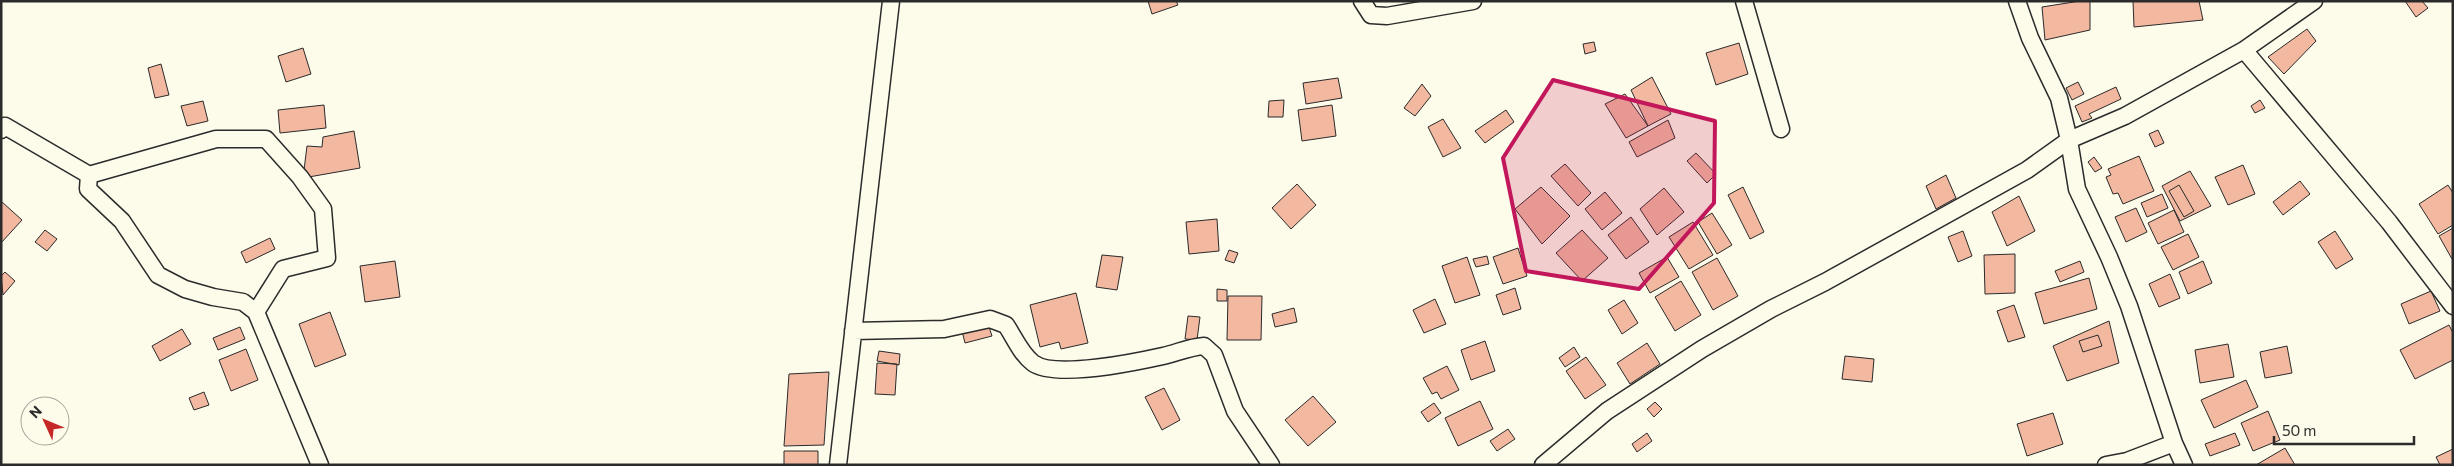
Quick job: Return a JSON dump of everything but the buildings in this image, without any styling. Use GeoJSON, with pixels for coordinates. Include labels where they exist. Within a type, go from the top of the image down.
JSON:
{"type":"FeatureCollection","features":[{"type":"Feature","properties":{"kind":"street"},"geometry":{"type":"LineString","coordinates":[[838,465],[891,1]]}},
{"type":"Feature","properties":{"kind":"street"},"geometry":{"type":"LineString","coordinates":[[1362,1],[1371,15],[1387,16],[1473,1]]}},
{"type":"Feature","properties":{"kind":"street"},"geometry":{"type":"LineString","coordinates":[[1744,1],[1781,128]]}},
{"type":"Feature","properties":{"kind":"street"},"geometry":{"type":"LineString","coordinates":[[2017,1],[2030,38],[2059,98],[2069,140],[2077,189],[2109,257],[2129,306],[2174,443],[2184,465]]}},
{"type":"Feature","properties":{"kind":"street"},"geometry":{"type":"LineString","coordinates":[[1543,465],[1607,411],[1702,350],[1771,309],[1825,282],[2027,170],[2069,140],[2125,116],[2244,50],[2314,1]]}},
{"type":"Feature","properties":{"kind":"street"},"geometry":{"type":"LineString","coordinates":[[2244,50],[2389,222],[2453,306]]}},
{"type":"Feature","properties":{"kind":"street"},"geometry":{"type":"LineString","coordinates":[[1,130],[5,126],[89,175],[216,139],[266,139],[300,177],[323,208],[327,258],[283,270],[256,312]]}},
{"type":"Feature","properties":{"kind":"street"},"geometry":{"type":"LineString","coordinates":[[89,175],[88,190],[122,221],[158,275],[185,289],[243,302],[256,312],[320,465]]}},
{"type":"Feature","properties":{"kind":"street"},"geometry":{"type":"LineString","coordinates":[[853,331],[944,329],[990,319],[1006,325],[1018,345],[1034,363],[1058,370],[1100,367],[1165,356],[1190,347],[1204,346],[1214,355],[1235,411],[1270,465]]}},
{"type":"Feature","properties":{"kind":"street"},"geometry":{"type":"LineString","coordinates":[[2106,465],[2127,461],[2174,443]]}},
{"type":"Feature","properties":{"kind":"highlighted area"},"geometry":{"type":"Polygon","coordinates":[[[1553,80],[1715,121],[1714,203],[1639,289],[1526,271],[1503,158],[1553,80]]]}}]}
